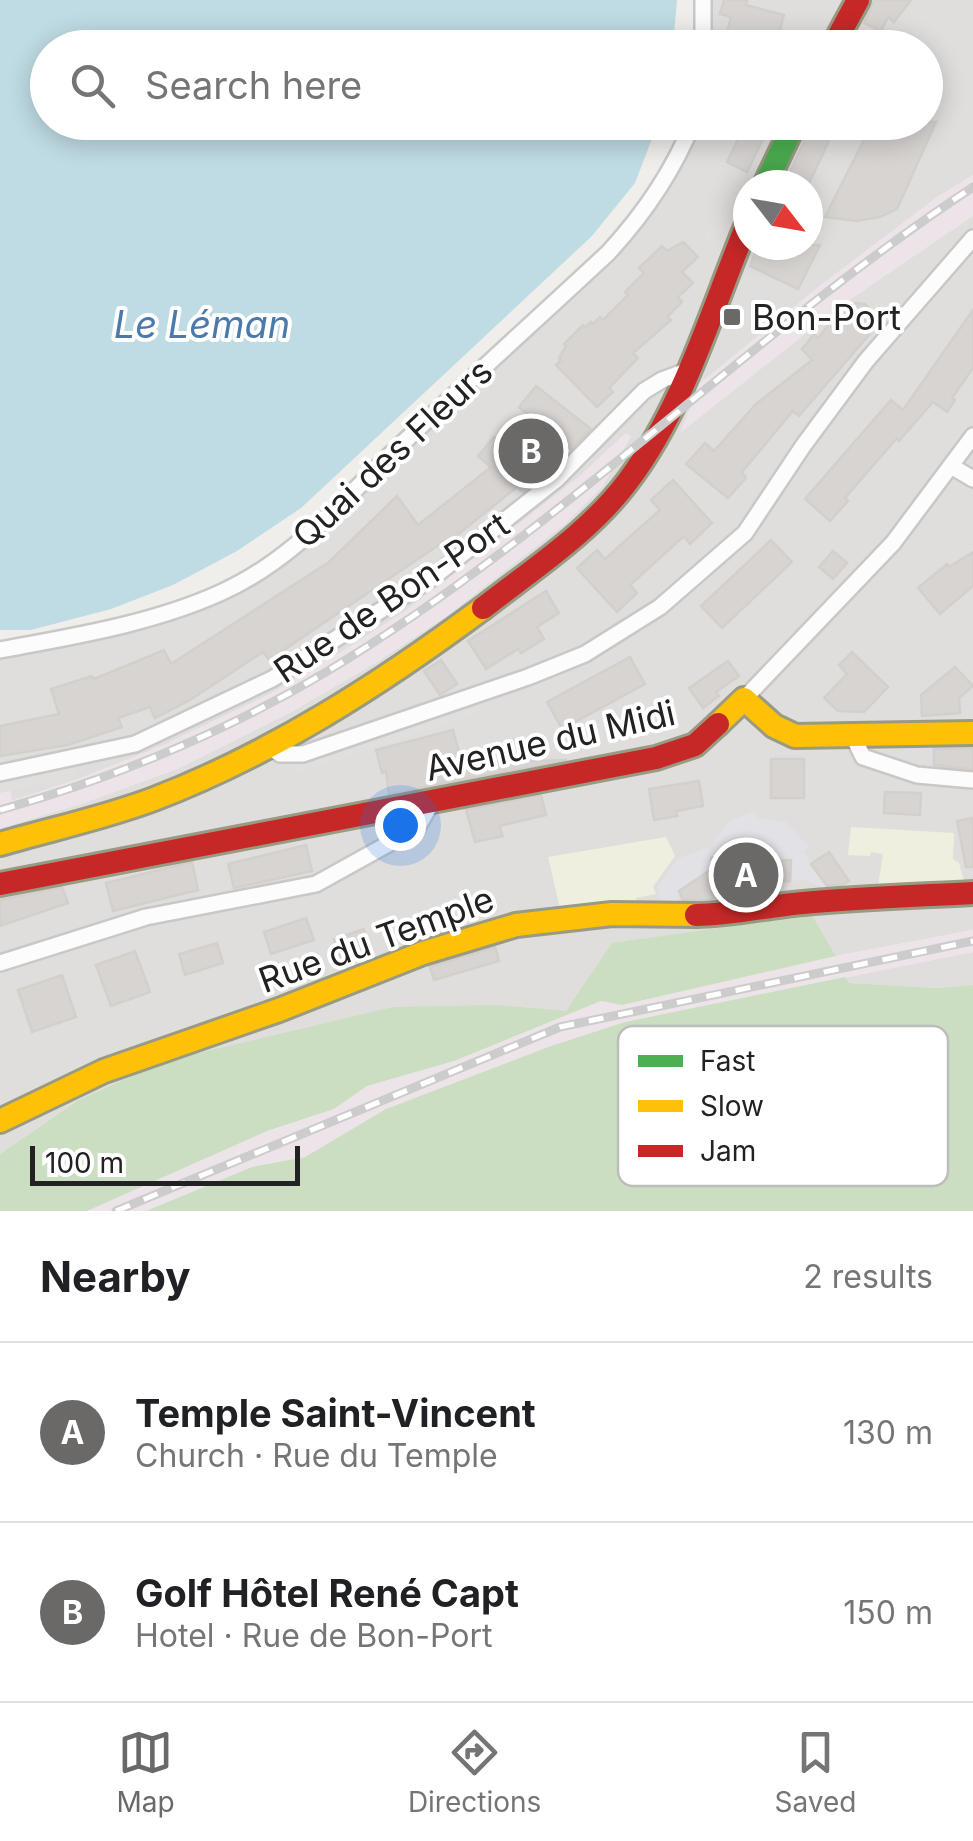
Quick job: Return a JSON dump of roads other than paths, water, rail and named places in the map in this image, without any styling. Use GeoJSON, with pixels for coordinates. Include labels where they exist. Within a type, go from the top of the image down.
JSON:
{"type":"FeatureCollection","features":[{"type":"Feature","properties":{"kind":"street"},"geometry":{"type":"LineString","coordinates":[[702,30],[703,0]]}},
{"type":"Feature","properties":{"kind":"street"},"geometry":{"type":"LineString","coordinates":[[842,30],[858,0]]}},
{"type":"Feature","properties":{"kind":"street","name":"Quai des Fleurs"},"geometry":{"type":"LineString","coordinates":[[0,650],[119,627],[222,593],[319,528],[640,218],[686,140]]}},
{"type":"Feature","properties":{"kind":"street"},"geometry":{"type":"LineString","coordinates":[[772,170],[786,140]]}},
{"type":"Feature","properties":{"kind":"street"},"geometry":{"type":"LineString","coordinates":[[268,746],[280,754],[302,754],[528,677],[585,654],[660,607],[746,533],[803,446],[866,361],[973,238]]}},
{"type":"Feature","properties":{"kind":"street"},"geometry":{"type":"LineString","coordinates":[[0,844],[170,793],[268,746],[411,660],[583,530],[611,502],[641,462],[686,372],[733,258]]}},
{"type":"Feature","properties":{"kind":"street","name":"Rue de Bon-Port"},"geometry":{"type":"LineString","coordinates":[[0,772],[83,758],[135,744],[272,679],[432,578],[558,479],[644,391],[686,372]]}},
{"type":"Feature","properties":{"kind":"street"},"geometry":{"type":"LineString","coordinates":[[973,436],[893,544],[744,700],[774,726],[795,736],[973,733]]}},
{"type":"Feature","properties":{"kind":"street"},"geometry":{"type":"LineString","coordinates":[[951,466],[973,479]]}},
{"type":"Feature","properties":{"kind":"street","name":"Avenue du Midi"},"geometry":{"type":"LineString","coordinates":[[0,884],[679,752],[701,740],[744,700]]}},
{"type":"Feature","properties":{"kind":"street"},"geometry":{"type":"LineString","coordinates":[[852,734],[863,757],[917,776],[973,780]]}},
{"type":"Feature","properties":{"kind":"street"},"geometry":{"type":"LineString","coordinates":[[0,963],[146,917],[316,884],[416,828],[432,802]]}},
{"type":"Feature","properties":{"kind":"street","name":"Rue du Temple"},"geometry":{"type":"LineString","coordinates":[[0,1121],[104,1071],[279,1010],[423,953],[516,925],[612,914],[718,915],[739,909],[812,902],[973,893]]}},
{"type":"Feature","properties":{"kind":"water","name":"Le Léman"},"geometry":{"type":"Polygon","coordinates":[[[0,0],[677,0],[674,30],[30,30],[30,140],[651,140],[635,183],[592,236],[301,508],[237,551],[173,585],[111,609],[31,630],[0,630],[0,0]]]}},
{"type":"Feature","properties":{"kind":"railway"},"geometry":{"type":"LineString","coordinates":[[0,810],[85,784],[168,752],[248,715],[326,672],[493,558],[810,306],[973,187]]}},
{"type":"Feature","properties":{"kind":"railway"},"geometry":{"type":"LineString","coordinates":[[116,1211],[560,1027],[973,941]]}},
{"type":"Feature","properties":{"kind":"place","name":"Bon-Port"},"geometry":{"type":"Point","coordinates":[732,317]}},
{"type":"Feature","properties":{"kind":"place","name":"Golf Hôtel René Capt"},"geometry":{"type":"Point","coordinates":[531,451]}},
{"type":"Feature","properties":{"kind":"place","name":"Temple Saint-Vincent"},"geometry":{"type":"Point","coordinates":[746,875]}}]}
